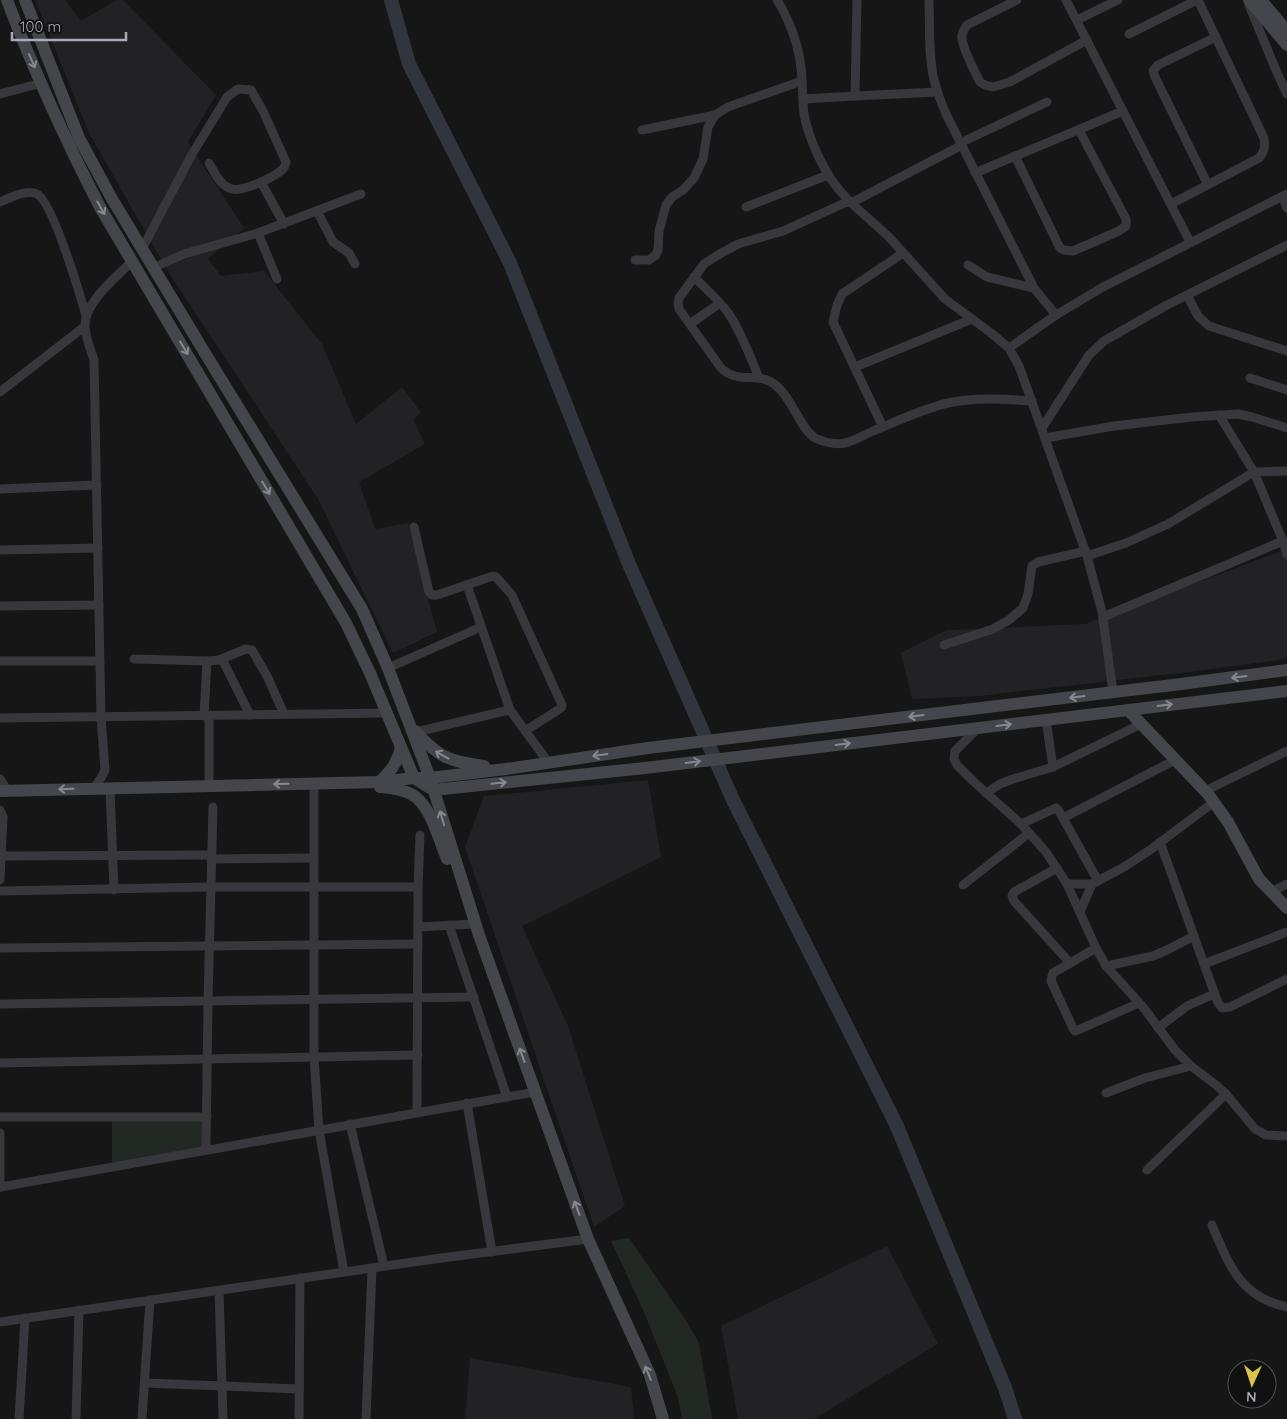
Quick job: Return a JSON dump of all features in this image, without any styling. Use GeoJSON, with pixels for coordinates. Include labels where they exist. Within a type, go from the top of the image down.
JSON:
{"type":"FeatureCollection","features":[{"type":"Feature","properties":{"kind":"street"},"geometry":{"type":"LineString","coordinates":[[7,0],[18,30],[76,161],[101,209],[346,623],[414,778]]}},
{"type":"Feature","properties":{"kind":"street"},"geometry":{"type":"LineString","coordinates":[[25,0],[79,138],[112,199],[362,609],[413,729],[432,784],[476,929]]}},
{"type":"Feature","properties":{"kind":"street"},"geometry":{"type":"LineString","coordinates":[[777,0],[791,25],[798,48],[802,69],[804,115],[828,176],[850,202],[889,237],[945,299],[1008,348],[1019,366],[1087,553],[1103,617],[1113,692]]}},
{"type":"Feature","properties":{"kind":"street"},"geometry":{"type":"LineString","coordinates":[[855,96],[856,0]]}},
{"type":"Feature","properties":{"kind":"street"},"geometry":{"type":"LineString","coordinates":[[929,0],[930,58],[937,92],[975,173],[1034,288],[1056,315]]}},
{"type":"Feature","properties":{"kind":"street"},"geometry":{"type":"LineString","coordinates":[[1017,0],[967,25],[961,36],[963,45],[980,82],[985,85],[992,86],[1010,82],[1087,40]]}},
{"type":"Feature","properties":{"kind":"street"},"geometry":{"type":"LineString","coordinates":[[1066,0],[1190,242]]}},
{"type":"Feature","properties":{"kind":"street"},"geometry":{"type":"LineString","coordinates":[[1076,20],[1118,0]]}},
{"type":"Feature","properties":{"kind":"street"},"geometry":{"type":"LineString","coordinates":[[1129,34],[1195,0],[1216,37],[1264,138],[1264,153],[1259,158],[1171,204]]}},
{"type":"Feature","properties":{"kind":"street"},"geometry":{"type":"LineString","coordinates":[[1248,0],[1287,45]]}},
{"type":"Feature","properties":{"kind":"street"},"geometry":{"type":"LineString","coordinates":[[1248,0],[1274,68],[1287,94]]}},
{"type":"Feature","properties":{"kind":"street"},"geometry":{"type":"LineString","coordinates":[[1261,0],[1287,31]]}},
{"type":"Feature","properties":{"kind":"street"},"geometry":{"type":"LineString","coordinates":[[1208,185],[1155,77],[1154,71],[1158,65],[1216,37]]}},
{"type":"Feature","properties":{"kind":"street"},"geometry":{"type":"LineString","coordinates":[[642,130],[715,115],[728,108],[802,81]]}},
{"type":"Feature","properties":{"kind":"street"},"geometry":{"type":"LineString","coordinates":[[0,94],[42,83]]}},
{"type":"Feature","properties":{"kind":"street"},"geometry":{"type":"LineString","coordinates":[[142,249],[191,156],[227,97],[238,89],[250,90],[263,111],[286,162],[284,168],[252,186],[232,189],[220,182],[209,163]]}},
{"type":"Feature","properties":{"kind":"street"},"geometry":{"type":"LineString","coordinates":[[803,99],[937,92]]}},
{"type":"Feature","properties":{"kind":"street"},"geometry":{"type":"LineString","coordinates":[[1032,401],[990,398],[948,403],[920,412],[844,443],[825,442],[812,436],[789,399],[773,383],[759,378],[738,377],[728,374],[721,368],[679,309],[678,304],[679,298],[704,264],[738,244],[783,231],[850,202],[1047,102]]}},
{"type":"Feature","properties":{"kind":"street"},"geometry":{"type":"LineString","coordinates":[[975,173],[1123,111]]}},
{"type":"Feature","properties":{"kind":"street"},"geometry":{"type":"LineString","coordinates":[[635,260],[649,260],[656,255],[659,231],[666,205],[672,197],[683,190],[694,178],[703,159],[708,127],[715,115]]}},
{"type":"Feature","properties":{"kind":"street"},"geometry":{"type":"LineString","coordinates":[[1016,156],[1060,248],[1072,251],[1119,231],[1126,226],[1126,219],[1079,130]]}},
{"type":"Feature","properties":{"kind":"street"},"geometry":{"type":"LineString","coordinates":[[746,207],[828,176]]}},
{"type":"Feature","properties":{"kind":"street"},"geometry":{"type":"LineString","coordinates":[[261,182],[284,224]]}},
{"type":"Feature","properties":{"kind":"street"},"geometry":{"type":"LineString","coordinates":[[0,202],[30,192],[38,194],[43,199],[64,246],[86,315]]}},
{"type":"Feature","properties":{"kind":"street"},"geometry":{"type":"LineString","coordinates":[[153,268],[184,254],[258,233],[361,194]]}},
{"type":"Feature","properties":{"kind":"street"},"geometry":{"type":"LineString","coordinates":[[1008,348],[1103,286],[1190,242],[1284,196],[1287,208]]}},
{"type":"Feature","properties":{"kind":"street"},"geometry":{"type":"LineString","coordinates":[[317,211],[333,242],[349,253],[355,264]]}},
{"type":"Feature","properties":{"kind":"street"},"geometry":{"type":"LineString","coordinates":[[258,233],[277,279]]}},
{"type":"Feature","properties":{"kind":"street"},"geometry":{"type":"LineString","coordinates":[[1042,428],[1089,354],[1104,341],[1187,295],[1287,245]]}},
{"type":"Feature","properties":{"kind":"street"},"geometry":{"type":"LineString","coordinates":[[884,427],[833,322],[842,294],[903,253]]}},
{"type":"Feature","properties":{"kind":"street"},"geometry":{"type":"LineString","coordinates":[[94,788],[106,770],[101,717],[94,360],[84,327],[86,315],[99,294],[132,261]]}},
{"type":"Feature","properties":{"kind":"street"},"geometry":{"type":"LineString","coordinates":[[968,265],[987,277],[1034,288]]}},
{"type":"Feature","properties":{"kind":"street"},"geometry":{"type":"LineString","coordinates":[[694,277],[728,313],[759,378]]}},
{"type":"Feature","properties":{"kind":"street"},"geometry":{"type":"LineString","coordinates":[[1187,295],[1198,316],[1209,326],[1287,351]]}},
{"type":"Feature","properties":{"kind":"street"},"geometry":{"type":"LineString","coordinates":[[690,324],[720,303]]}},
{"type":"Feature","properties":{"kind":"street"},"geometry":{"type":"LineString","coordinates":[[855,368],[972,319]]}},
{"type":"Feature","properties":{"kind":"street"},"geometry":{"type":"LineString","coordinates":[[0,392],[84,327]]}},
{"type":"Feature","properties":{"kind":"street"},"geometry":{"type":"LineString","coordinates":[[1250,378],[1287,390]]}},
{"type":"Feature","properties":{"kind":"street"},"geometry":{"type":"LineString","coordinates":[[1045,438],[1114,426],[1238,414],[1287,428]]}},
{"type":"Feature","properties":{"kind":"street"},"geometry":{"type":"LineString","coordinates":[[1219,415],[1254,472],[1287,555]]}},
{"type":"Feature","properties":{"kind":"street"},"geometry":{"type":"LineString","coordinates":[[944,646],[992,629],[1008,620],[1023,608],[1028,594],[1032,566],[1038,562],[1087,553],[1126,543],[1168,524],[1254,472],[1287,471]]}},
{"type":"Feature","properties":{"kind":"street"},"geometry":{"type":"LineString","coordinates":[[0,489],[97,484]]}},
{"type":"Feature","properties":{"kind":"street"},"geometry":{"type":"LineString","coordinates":[[414,527],[429,592],[432,595],[494,576],[512,596],[561,701],[561,708],[525,731]]}},
{"type":"Feature","properties":{"kind":"street"},"geometry":{"type":"LineString","coordinates":[[1103,617],[1283,541]]}},
{"type":"Feature","properties":{"kind":"street"},"geometry":{"type":"LineString","coordinates":[[0,550],[98,548]]}},
{"type":"Feature","properties":{"kind":"street"},"geometry":{"type":"LineString","coordinates":[[466,585],[510,710],[548,762]]}},
{"type":"Feature","properties":{"kind":"street"},"geometry":{"type":"LineString","coordinates":[[0,606],[99,605]]}},
{"type":"Feature","properties":{"kind":"street"},"geometry":{"type":"LineString","coordinates":[[388,668],[481,627]]}},
{"type":"Feature","properties":{"kind":"street"},"geometry":{"type":"LineString","coordinates":[[134,659],[207,662],[222,659],[246,649],[252,650],[267,676],[284,714]]}},
{"type":"Feature","properties":{"kind":"street"},"geometry":{"type":"LineString","coordinates":[[222,659],[250,715]]}},
{"type":"Feature","properties":{"kind":"street"},"geometry":{"type":"LineString","coordinates":[[0,661],[100,661]]}},
{"type":"Feature","properties":{"kind":"street"},"geometry":{"type":"LineString","coordinates":[[207,662],[206,716],[209,786]]}},
{"type":"Feature","properties":{"kind":"street"},"geometry":{"type":"LineString","coordinates":[[432,784],[506,768],[648,748],[1287,670]]}},
{"type":"Feature","properties":{"kind":"street"},"geometry":{"type":"LineString","coordinates":[[0,779],[4,791],[379,782],[414,778],[432,784],[645,768],[1287,691]]}},
{"type":"Feature","properties":{"kind":"street"},"geometry":{"type":"LineString","coordinates":[[413,729],[510,710]]}},
{"type":"Feature","properties":{"kind":"street"},"geometry":{"type":"LineString","coordinates":[[1128,710],[1214,802],[1228,822],[1258,879],[1287,908]]}},
{"type":"Feature","properties":{"kind":"street"},"geometry":{"type":"LineString","coordinates":[[0,718],[386,713]]}},
{"type":"Feature","properties":{"kind":"street"},"geometry":{"type":"LineString","coordinates":[[1046,720],[1052,767]]}},
{"type":"Feature","properties":{"kind":"street"},"geometry":{"type":"LineString","coordinates":[[986,792],[1000,784],[1052,767],[1142,724]]}},
{"type":"Feature","properties":{"kind":"street"},"geometry":{"type":"LineString","coordinates":[[978,728],[955,750],[954,759],[957,765],[1021,824],[1046,852],[1067,884],[1106,966],[1139,1002],[1175,1050],[1226,1094],[1255,1129],[1266,1135],[1287,1136]]}},
{"type":"Feature","properties":{"kind":"street"},"geometry":{"type":"LineString","coordinates":[[413,729],[439,754],[461,764],[506,768]]}},
{"type":"Feature","properties":{"kind":"street"},"geometry":{"type":"LineString","coordinates":[[379,782],[395,766],[401,747]]}},
{"type":"Feature","properties":{"kind":"street"},"geometry":{"type":"LineString","coordinates":[[1205,791],[1287,751]]}},
{"type":"Feature","properties":{"kind":"street"},"geometry":{"type":"LineString","coordinates":[[1063,818],[1175,760]]}},
{"type":"Feature","properties":{"kind":"street"},"geometry":{"type":"LineString","coordinates":[[314,783],[314,1057],[319,1130],[344,1272]]}},
{"type":"Feature","properties":{"kind":"street"},"geometry":{"type":"LineString","coordinates":[[335,783],[401,790],[420,800],[428,811],[476,929],[588,1239],[650,1375],[664,1419]]}},
{"type":"Feature","properties":{"kind":"street"},"geometry":{"type":"LineString","coordinates":[[110,788],[114,890]]}},
{"type":"Feature","properties":{"kind":"street"},"geometry":{"type":"LineString","coordinates":[[1067,884],[1095,882],[1124,867],[1214,802]]}},
{"type":"Feature","properties":{"kind":"street"},"geometry":{"type":"LineString","coordinates":[[206,1149],[213,806]]}},
{"type":"Feature","properties":{"kind":"street"},"geometry":{"type":"LineString","coordinates":[[1021,824],[1056,808],[1063,818],[1095,882]]}},
{"type":"Feature","properties":{"kind":"street"},"geometry":{"type":"LineString","coordinates":[[0,810],[3,818],[0,880]]}},
{"type":"Feature","properties":{"kind":"street"},"geometry":{"type":"LineString","coordinates":[[964,885],[1029,833]]}},
{"type":"Feature","properties":{"kind":"street"},"geometry":{"type":"LineString","coordinates":[[417,1112],[420,835]]}},
{"type":"Feature","properties":{"kind":"street"},"geometry":{"type":"LineString","coordinates":[[1160,842],[1214,994],[1222,1008],[1230,1007],[1287,979]]}},
{"type":"Feature","properties":{"kind":"street"},"geometry":{"type":"LineString","coordinates":[[1,856],[113,855],[314,858]]}},
{"type":"Feature","properties":{"kind":"street"},"geometry":{"type":"LineString","coordinates":[[1057,868],[1014,892],[1012,896],[1014,901],[1070,963]]}},
{"type":"Feature","properties":{"kind":"street"},"geometry":{"type":"LineString","coordinates":[[1080,912],[1095,882]]}},
{"type":"Feature","properties":{"kind":"street"},"geometry":{"type":"LineString","coordinates":[[1271,892],[1287,884]]}},
{"type":"Feature","properties":{"kind":"street"},"geometry":{"type":"LineString","coordinates":[[0,891],[211,887],[418,887]]}},
{"type":"Feature","properties":{"kind":"street"},"geometry":{"type":"LineString","coordinates":[[418,927],[449,925],[476,929]]}},
{"type":"Feature","properties":{"kind":"street"},"geometry":{"type":"LineString","coordinates":[[449,925],[507,1097]]}},
{"type":"Feature","properties":{"kind":"street"},"geometry":{"type":"LineString","coordinates":[[1204,964],[1287,932]]}},
{"type":"Feature","properties":{"kind":"street"},"geometry":{"type":"LineString","coordinates":[[1106,966],[1153,956],[1194,936]]}},
{"type":"Feature","properties":{"kind":"street"},"geometry":{"type":"LineString","coordinates":[[0,948],[418,944]]}},
{"type":"Feature","properties":{"kind":"street"},"geometry":{"type":"LineString","coordinates":[[1096,948],[1052,976],[1051,980],[1073,1028],[1075,1030],[1139,1002]]}},
{"type":"Feature","properties":{"kind":"street"},"geometry":{"type":"LineString","coordinates":[[1158,1028],[1187,1006],[1214,994]]}},
{"type":"Feature","properties":{"kind":"street"},"geometry":{"type":"LineString","coordinates":[[0,1004],[474,997]]}},
{"type":"Feature","properties":{"kind":"street"},"geometry":{"type":"LineString","coordinates":[[0,1063],[418,1056]]}},
{"type":"Feature","properties":{"kind":"street"},"geometry":{"type":"LineString","coordinates":[[1106,1093],[1145,1078],[1192,1066]]}},
{"type":"Feature","properties":{"kind":"street"},"geometry":{"type":"LineString","coordinates":[[0,1133],[0,1186],[535,1092]]}},
{"type":"Feature","properties":{"kind":"street"},"geometry":{"type":"LineString","coordinates":[[1147,1170],[1226,1094]]}},
{"type":"Feature","properties":{"kind":"street"},"geometry":{"type":"LineString","coordinates":[[467,1104],[492,1252]]}},
{"type":"Feature","properties":{"kind":"street"},"geometry":{"type":"LineString","coordinates":[[0,1117],[207,1117]]}},
{"type":"Feature","properties":{"kind":"street"},"geometry":{"type":"LineString","coordinates":[[350,1124],[384,1266]]}},
{"type":"Feature","properties":{"kind":"street"},"geometry":{"type":"LineString","coordinates":[[1212,1224],[1227,1261],[1238,1278],[1255,1296],[1287,1307]]}},
{"type":"Feature","properties":{"kind":"street"},"geometry":{"type":"LineString","coordinates":[[0,1322],[384,1266],[588,1239]]}},
{"type":"Feature","properties":{"kind":"street"},"geometry":{"type":"LineString","coordinates":[[366,1419],[372,1268]]}},
{"type":"Feature","properties":{"kind":"street"},"geometry":{"type":"LineString","coordinates":[[299,1419],[300,1278]]}},
{"type":"Feature","properties":{"kind":"street"},"geometry":{"type":"LineString","coordinates":[[219,1290],[223,1419]]}},
{"type":"Feature","properties":{"kind":"street"},"geometry":{"type":"LineString","coordinates":[[142,1419],[150,1300]]}},
{"type":"Feature","properties":{"kind":"street"},"geometry":{"type":"LineString","coordinates":[[76,1419],[79,1310]]}},
{"type":"Feature","properties":{"kind":"street"},"geometry":{"type":"LineString","coordinates":[[19,1419],[25,1318]]}},
{"type":"Feature","properties":{"kind":"street"},"geometry":{"type":"LineString","coordinates":[[144,1383],[299,1389]]}},
{"type":"Feature","properties":{"kind":"shaded area"},"geometry":{"type":"Polygon","coordinates":[[[35,0],[65,0],[81,21],[117,0],[123,0],[216,95],[188,142],[244,228],[208,259],[221,276],[264,271],[322,344],[356,424],[402,387],[421,412],[413,420],[425,444],[359,482],[375,529],[408,523],[437,632],[393,653],[318,499],[167,270],[89,133],[35,0]]]}},
{"type":"Feature","properties":{"kind":"shaded area"},"geometry":{"type":"Polygon","coordinates":[[[1287,549],[1287,659],[980,696],[912,699],[901,653],[947,630],[1085,624],[1287,549]]]}},
{"type":"Feature","properties":{"kind":"shaded area"},"geometry":{"type":"Polygon","coordinates":[[[648,780],[661,857],[522,926],[568,1026],[625,1206],[594,1227],[465,847],[484,796],[648,780]]]}},
{"type":"Feature","properties":{"kind":"shaded area"},"geometry":{"type":"Polygon","coordinates":[[[112,1117],[207,1117],[206,1149],[112,1166],[112,1117]]]}},
{"type":"Feature","properties":{"kind":"shaded area"},"geometry":{"type":"Polygon","coordinates":[[[629,1238],[687,1322],[699,1343],[712,1419],[682,1419],[678,1397],[644,1312],[611,1241],[629,1238]]]}},
{"type":"Feature","properties":{"kind":"shaded area"},"geometry":{"type":"Polygon","coordinates":[[[887,1246],[938,1344],[814,1419],[738,1419],[721,1326],[887,1246]]]}},
{"type":"Feature","properties":{"kind":"shaded area"},"geometry":{"type":"Polygon","coordinates":[[[470,1358],[631,1387],[634,1419],[465,1419],[470,1358]]]}},
{"type":"Feature","properties":{"kind":"waterway"},"geometry":{"type":"LineString","coordinates":[[391,0],[409,64],[510,263],[629,564],[733,800],[896,1124],[1005,1388],[1015,1419]]}}]}
